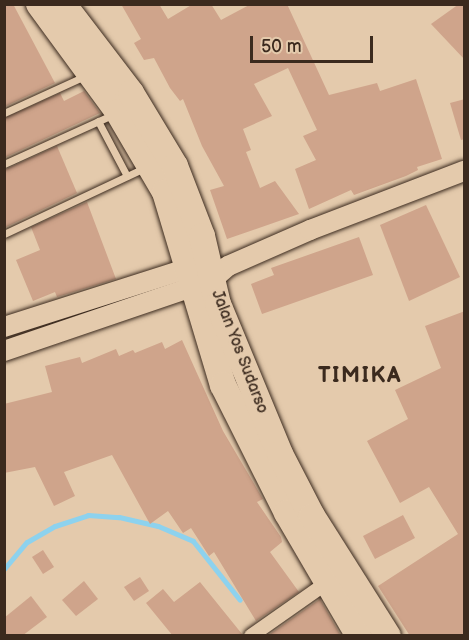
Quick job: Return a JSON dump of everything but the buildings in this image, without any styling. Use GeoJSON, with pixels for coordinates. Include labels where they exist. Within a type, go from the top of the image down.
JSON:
{"type":"FeatureCollection","features":[{"type":"Feature","properties":{"kind":"highway","name":"Jalan Yos Sudarso"},"geometry":{"type":"LineString","coordinates":[[39,4],[92,73],[108,116],[138,171],[165,192],[205,273],[243,372],[280,454],[312,516],[388,636]]}},
{"type":"Feature","properties":{"kind":"highway","name":"Jalan Yos Sudarso"},"geometry":{"type":"LineString","coordinates":[[63,4],[131,93],[175,166],[205,273],[223,386],[325,584],[359,636]]}},
{"type":"Feature","properties":{"kind":"street"},"geometry":{"type":"LineString","coordinates":[[4,351],[465,171]]}},
{"type":"Feature","properties":{"kind":"street"},"geometry":{"type":"LineString","coordinates":[[4,327],[205,273]]}},
{"type":"Feature","properties":{"kind":"street"},"geometry":{"type":"LineString","coordinates":[[251,636],[325,584]]}},
{"type":"Feature","properties":{"kind":"lane"},"geometry":{"type":"LineString","coordinates":[[4,113],[92,73]]}},
{"type":"Feature","properties":{"kind":"lane"},"geometry":{"type":"LineString","coordinates":[[4,164],[108,116]]}},
{"type":"Feature","properties":{"kind":"lane"},"geometry":{"type":"LineString","coordinates":[[4,234],[138,171]]}},
{"type":"Feature","properties":{"kind":"waterway"},"geometry":{"type":"LineString","coordinates":[[4,569],[27,542],[55,526],[88,515],[119,517],[158,526],[193,541],[240,600]]}},
{"type":"Feature","properties":{"kind":"district","name":"TIMIKA"},"geometry":{"type":"Point","coordinates":[360,376]}}]}
